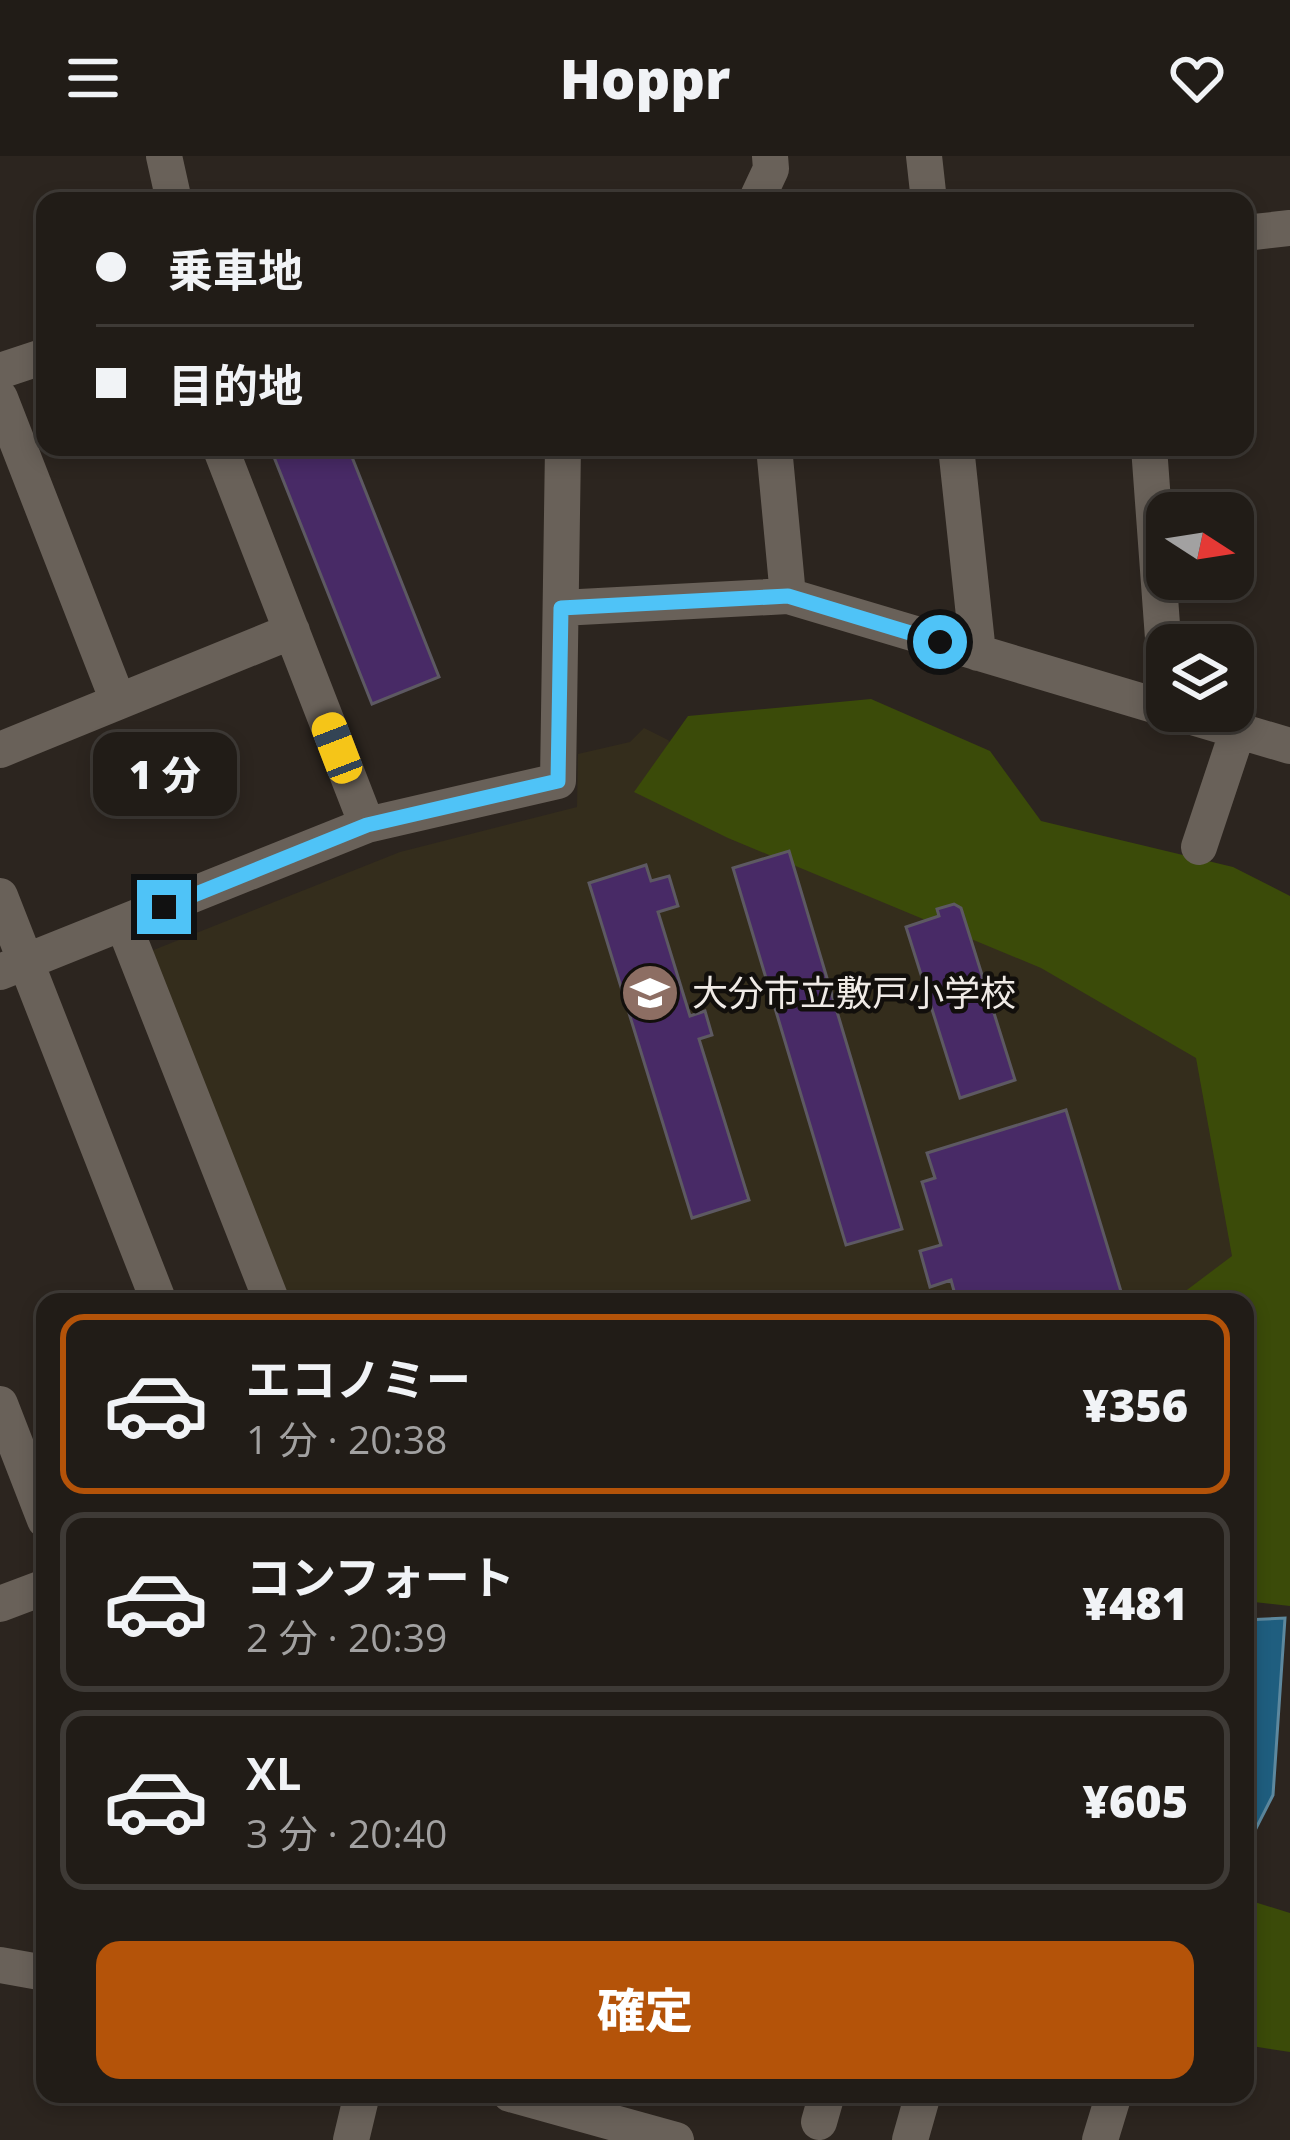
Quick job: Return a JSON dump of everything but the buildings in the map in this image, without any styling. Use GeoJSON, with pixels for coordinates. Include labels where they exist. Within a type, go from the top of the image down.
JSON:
{"type":"FeatureCollection","features":[{"type":"Feature","properties":{"kind":"street"},"geometry":{"type":"LineString","coordinates":[[164,156],[172,192]]}},
{"type":"Feature","properties":{"kind":"street"},"geometry":{"type":"LineString","coordinates":[[760,192],[771,169],[770,156]]}},
{"type":"Feature","properties":{"kind":"street"},"geometry":{"type":"LineString","coordinates":[[924,156],[928,192]]}},
{"type":"Feature","properties":{"kind":"street"},"geometry":{"type":"LineString","coordinates":[[1254,232],[1290,228]]}},
{"type":"Feature","properties":{"kind":"street"},"geometry":{"type":"LineString","coordinates":[[0,371],[36,359]]}},
{"type":"Feature","properties":{"kind":"street"},"geometry":{"type":"LineString","coordinates":[[0,398],[118,701]]}},
{"type":"Feature","properties":{"kind":"street"},"geometry":{"type":"LineString","coordinates":[[224,456],[367,825]]}},
{"type":"Feature","properties":{"kind":"street"},"geometry":{"type":"LineString","coordinates":[[13,967],[367,825],[558,781],[563,456]]}},
{"type":"Feature","properties":{"kind":"street"},"geometry":{"type":"LineString","coordinates":[[774,456],[788,596]]}},
{"type":"Feature","properties":{"kind":"street"},"geometry":{"type":"LineString","coordinates":[[957,456],[979,653]]}},
{"type":"Feature","properties":{"kind":"street"},"geometry":{"type":"LineString","coordinates":[[1150,456],[1162,624]]}},
{"type":"Feature","properties":{"kind":"street"},"geometry":{"type":"LineString","coordinates":[[561,608],[788,596],[1146,703]]}},
{"type":"Feature","properties":{"kind":"street"},"geometry":{"type":"LineString","coordinates":[[0,751],[292,631]]}},
{"type":"Feature","properties":{"kind":"street"},"geometry":{"type":"LineString","coordinates":[[1199,847],[1237,732]]}},
{"type":"Feature","properties":{"kind":"street"},"geometry":{"type":"LineString","coordinates":[[1244,732],[1290,746]]}},
{"type":"Feature","properties":{"kind":"street"},"geometry":{"type":"LineString","coordinates":[[0,896],[13,967],[155,1293]]}},
{"type":"Feature","properties":{"kind":"street"},"geometry":{"type":"LineString","coordinates":[[123,923],[268,1293]]}},
{"type":"Feature","properties":{"kind":"street"},"geometry":{"type":"LineString","coordinates":[[0,1404],[36,1497]]}},
{"type":"Feature","properties":{"kind":"street"},"geometry":{"type":"LineString","coordinates":[[0,1965],[36,1971]]}},
{"type":"Feature","properties":{"kind":"street"},"geometry":{"type":"LineString","coordinates":[[351,2140],[360,2103]]}},
{"type":"Feature","properties":{"kind":"street"},"geometry":{"type":"LineString","coordinates":[[542,2103],[676,2140]]}},
{"type":"Feature","properties":{"kind":"street"},"geometry":{"type":"LineString","coordinates":[[914,2139],[921,2103]]}},
{"type":"Feature","properties":{"kind":"street"},"geometry":{"type":"LineString","coordinates":[[1100,2140],[1111,2103]]}},
{"type":"Feature","properties":{"kind":"shaded area","name":"大分市立敷戸小学校"},"geometry":{"type":"Polygon","coordinates":[[[644,728],[668,740],[707,784],[1205,1030],[1253,1232],[1222,1293],[278,1293],[146,953],[400,852],[577,807],[578,754],[630,742],[644,728]]]}},
{"type":"Feature","properties":{"kind":"green space"},"geometry":{"type":"Polygon","coordinates":[[[871,699],[990,751],[1041,821],[1233,867],[1290,896],[1290,1606],[1254,1602],[1254,1293],[1183,1293],[1232,1256],[1196,1058],[1041,968],[728,838],[634,792],[688,716],[871,699]]]}},
{"type":"Feature","properties":{"kind":"green space"},"geometry":{"type":"Polygon","coordinates":[[[1254,1902],[1290,1913],[1290,2052],[1254,2046],[1254,1902]]]}},
{"type":"Feature","properties":{"kind":"water"},"geometry":{"type":"Polygon","coordinates":[[[1285,1618],[1273,1795],[1254,1832],[1254,1620],[1285,1618]]]}},
{"type":"Feature","properties":{"kind":"place","name":"大分市立敷戸小学校"},"geometry":{"type":"Point","coordinates":[650,993]}},
{"type":"Feature","properties":{"kind":"route"},"geometry":{"type":"LineString","coordinates":[[164,907],[367,825],[558,781],[561,608],[788,596],[940,642]]}}]}
